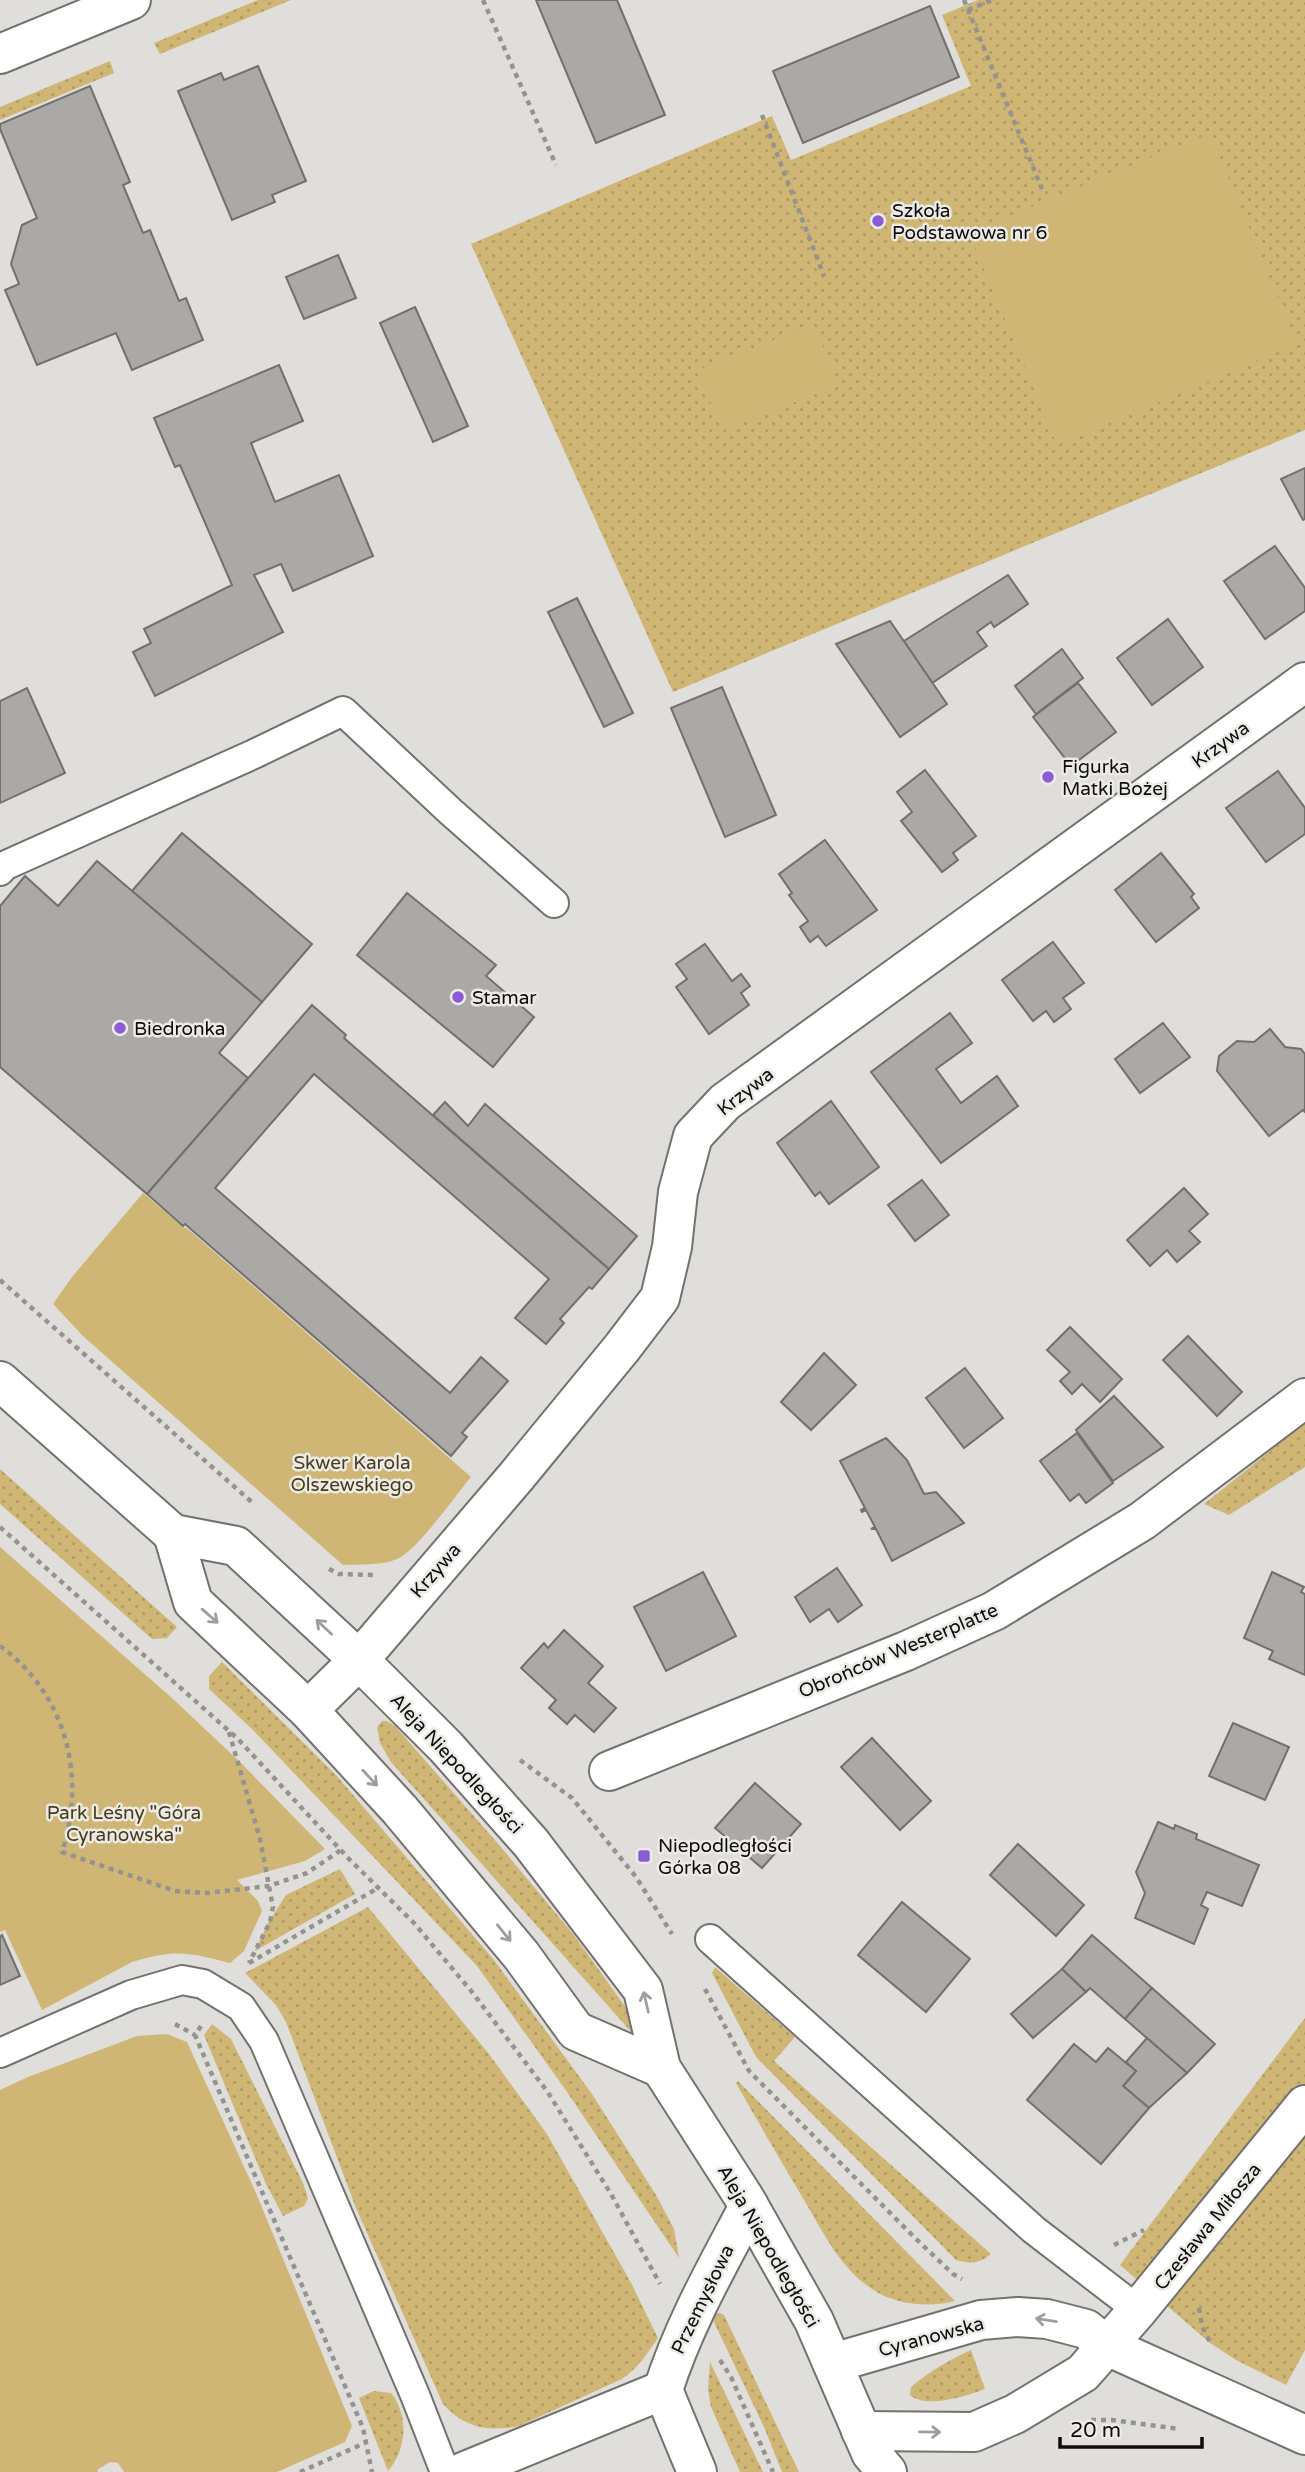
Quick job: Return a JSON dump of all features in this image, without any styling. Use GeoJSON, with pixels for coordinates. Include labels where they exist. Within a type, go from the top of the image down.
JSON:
{"type":"FeatureCollection","features":[{"type":"Feature","properties":{"kind":"street"},"geometry":{"type":"LineString","coordinates":[[0,54],[131,0]]}},
{"type":"Feature","properties":{"kind":"street","name":"Krzywa"},"geometry":{"type":"LineString","coordinates":[[307,1710],[359,1660],[515,1478],[660,1298],[671,1247],[678,1192],[693,1136],[725,1102],[1305,682]]}},
{"type":"Feature","properties":{"kind":"street"},"geometry":{"type":"LineString","coordinates":[[0,1381],[173,1534],[193,1602],[307,1710],[400,1810],[521,1955],[576,2031],[661,2068]]}},
{"type":"Feature","properties":{"kind":"street","name":"Obrońców Westerplatte"},"geometry":{"type":"LineString","coordinates":[[608,1771],[906,1651],[994,1611],[1142,1521],[1305,1398]]}},
{"type":"Feature","properties":{"kind":"street","name":"Aleja Niepodległości"},"geometry":{"type":"LineString","coordinates":[[173,1534],[236,1546],[359,1660],[446,1747],[531,1843],[617,1953],[643,1990],[661,2068],[749,2206],[814,2321],[872,2457]]}},
{"type":"Feature","properties":{"kind":"street","name":"Czesława Miłosza"},"geometry":{"type":"LineString","coordinates":[[1107,2346],[1305,2105]]}},
{"type":"Feature","properties":{"kind":"street","name":"Przemysłowa"},"geometry":{"type":"LineString","coordinates":[[663,2389],[677,2346],[694,2309],[749,2206]]}},
{"type":"Feature","properties":{"kind":"street","name":"Cyranowska"},"geometry":{"type":"LineString","coordinates":[[833,2363],[981,2320],[1018,2317],[1047,2319],[1086,2329],[1107,2346],[1305,2435]]}},
{"type":"Feature","properties":{"kind":"street"},"geometry":{"type":"LineString","coordinates":[[872,2457],[974,2432],[1014,2414],[1083,2373],[1107,2346]]}},
{"type":"Feature","properties":{"kind":"street"},"geometry":{"type":"LineString","coordinates":[[463,2472],[663,2389],[697,2472]]}},
{"type":"Feature","properties":{"kind":"lane"},"geometry":{"type":"LineString","coordinates":[[0,870],[343,711],[554,904]]}},
{"type":"Feature","properties":{"kind":"lane"},"geometry":{"type":"LineString","coordinates":[[710,1939],[1034,2230],[1138,2310]]}},
{"type":"Feature","properties":{"kind":"lane"},"geometry":{"type":"LineString","coordinates":[[0,2053],[131,1994],[165,1983],[182,1980],[203,1984],[241,2007],[264,2041],[415,2395],[445,2472]]}},
{"type":"Feature","properties":{"kind":"path"},"geometry":{"type":"LineString","coordinates":[[483,0],[556,165]]}},
{"type":"Feature","properties":{"kind":"path"},"geometry":{"type":"LineString","coordinates":[[964,0],[1042,189]]}},
{"type":"Feature","properties":{"kind":"path"},"geometry":{"type":"LineString","coordinates":[[968,10],[992,0]]}},
{"type":"Feature","properties":{"kind":"path"},"geometry":{"type":"LineString","coordinates":[[762,115],[824,276]]}},
{"type":"Feature","properties":{"kind":"path"},"geometry":{"type":"LineString","coordinates":[[0,1280],[258,1508]]}},
{"type":"Feature","properties":{"kind":"path"},"geometry":{"type":"LineString","coordinates":[[0,1527],[229,1731],[414,1923],[464,1982],[547,2091],[611,2194],[666,2296]]}},
{"type":"Feature","properties":{"kind":"path"},"geometry":{"type":"LineString","coordinates":[[324,1566],[339,1574],[377,1575],[383,1580]]}},
{"type":"Feature","properties":{"kind":"path"},"geometry":{"type":"LineString","coordinates":[[0,1646],[20,1661],[34,1677],[56,1712],[67,1748],[73,1807],[62,1852],[176,1891],[207,1894],[269,1886],[307,1873],[341,1850]]}},
{"type":"Feature","properties":{"kind":"path"},"geometry":{"type":"LineString","coordinates":[[229,1731],[260,1839],[273,1907],[270,1922],[249,1963]]}},
{"type":"Feature","properties":{"kind":"path"},"geometry":{"type":"LineString","coordinates":[[242,1968],[378,1888]]}},
{"type":"Feature","properties":{"kind":"path"},"geometry":{"type":"LineString","coordinates":[[206,2018],[195,2035],[363,2428],[372,2472]]}},
{"type":"Feature","properties":{"kind":"path"},"geometry":{"type":"LineString","coordinates":[[1074,2260],[1095,2254],[1148,2228]]}},
{"type":"Feature","properties":{"kind":"path"},"geometry":{"type":"LineString","coordinates":[[718,2356],[731,2377],[773,2472]]}},
{"type":"Feature","properties":{"kind":"path"},"geometry":{"type":"LineString","coordinates":[[1081,2420],[1112,2420],[1185,2431]]}},
{"type":"Feature","properties":{"kind":"path"},"geometry":{"type":"LineString","coordinates":[[300,2472],[365,2443]]}},
{"type":"Feature","properties":{"kind":"green space"},"geometry":{"type":"Polygon","coordinates":[[[258,0],[291,0],[160,54],[154,43],[258,0]]]}},
{"type":"Feature","properties":{"kind":"green space","name":"Szkoła Podstawowa nr 6"},"geometry":{"type":"Polygon","coordinates":[[[978,0],[1305,0],[1305,430],[673,692],[471,244],[772,116],[791,160],[971,86],[942,15],[978,0]]]}},
{"type":"Feature","properties":{"kind":"green space"},"geometry":{"type":"Polygon","coordinates":[[[110,61],[114,73],[0,120],[0,107],[110,61]]]}},
{"type":"Feature","properties":{"kind":"green space"},"geometry":{"type":"Polygon","coordinates":[[[1210,133],[1297,344],[1057,445],[969,233],[1210,133]]]}},
{"type":"Feature","properties":{"kind":"green space"},"geometry":{"type":"Polygon","coordinates":[[[814,324],[838,385],[722,431],[697,370],[814,324]]]}},
{"type":"Feature","properties":{"kind":"green space","name":"Skwer Karola Olszewskiego"},"geometry":{"type":"Polygon","coordinates":[[[143,1193],[188,1229],[471,1477],[425,1535],[405,1554],[384,1563],[343,1565],[84,1337],[53,1304],[72,1277],[143,1193]]]}},
{"type":"Feature","properties":{"kind":"green space"},"geometry":{"type":"Polygon","coordinates":[[[1305,1423],[1305,1467],[1229,1515],[1204,1504],[1305,1423]]]}},
{"type":"Feature","properties":{"kind":"green space"},"geometry":{"type":"Polygon","coordinates":[[[0,1469],[177,1627],[167,1638],[152,1639],[0,1504],[0,1469]]]}},
{"type":"Feature","properties":{"kind":"green space","name":"Park Leśny \"Góra Cyranowska\""},"geometry":{"type":"Polygon","coordinates":[[[0,1547],[173,1699],[241,1763],[325,1849],[305,1861],[237,1880],[258,1901],[262,1911],[244,1951],[230,1963],[181,1954],[147,1958],[132,1962],[42,2010],[5,1930],[0,1932],[0,1547]]]}},
{"type":"Feature","properties":{"kind":"green space"},"geometry":{"type":"Polygon","coordinates":[[[222,1662],[336,1775],[494,1960],[592,2094],[656,2195],[674,2229],[679,2258],[565,2089],[477,1966],[253,1730],[209,1689],[209,1676],[222,1662]]]}},
{"type":"Feature","properties":{"kind":"green space"},"geometry":{"type":"Polygon","coordinates":[[[382,1721],[395,1726],[500,1846],[573,1934],[642,2030],[634,2035],[391,1762],[380,1743],[377,1727],[382,1721]]]}},
{"type":"Feature","properties":{"kind":"green space"},"geometry":{"type":"Polygon","coordinates":[[[340,1869],[355,1894],[255,1951],[286,1895],[340,1869]]]}},
{"type":"Feature","properties":{"kind":"green space"},"geometry":{"type":"Polygon","coordinates":[[[368,1907],[489,2054],[547,2134],[630,2281],[658,2338],[638,2365],[622,2379],[519,2426],[478,2426],[460,2418],[443,2404],[356,2208],[286,2022],[276,2005],[245,1973],[368,1907]]]}},
{"type":"Feature","properties":{"kind":"green space"},"geometry":{"type":"Polygon","coordinates":[[[715,1967],[795,2037],[774,2061],[991,2254],[974,2262],[956,2260],[756,2057],[712,1973],[715,1967]]]}},
{"type":"Feature","properties":{"kind":"green space"},"geometry":{"type":"Polygon","coordinates":[[[1305,2018],[1305,2350],[1286,2385],[1236,2360],[1210,2343],[1120,2265],[1305,2018]]]}},
{"type":"Feature","properties":{"kind":"green space"},"geometry":{"type":"Polygon","coordinates":[[[212,2024],[231,2039],[303,2183],[308,2198],[304,2206],[283,2216],[266,2184],[204,2035],[212,2024]]]}},
{"type":"Feature","properties":{"kind":"green space"},"geometry":{"type":"Polygon","coordinates":[[[167,2034],[187,2042],[256,2193],[352,2426],[345,2442],[277,2472],[124,2472],[118,2463],[110,2462],[97,2470],[98,2472],[0,2472],[0,2090],[137,2036],[167,2034]]]}},
{"type":"Feature","properties":{"kind":"green space"},"geometry":{"type":"Polygon","coordinates":[[[738,2081],[955,2301],[912,2304],[891,2299],[872,2289],[851,2271],[818,2224],[736,2083],[738,2081]]]}},
{"type":"Feature","properties":{"kind":"green space"},"geometry":{"type":"Polygon","coordinates":[[[720,2313],[724,2315],[799,2472],[782,2472],[764,2427],[711,2316],[720,2313]]]}},
{"type":"Feature","properties":{"kind":"green space"},"geometry":{"type":"Polygon","coordinates":[[[971,2350],[985,2389],[936,2401],[917,2399],[910,2395],[911,2387],[925,2376],[971,2350]]]}},
{"type":"Feature","properties":{"kind":"green space"},"geometry":{"type":"Polygon","coordinates":[[[710,2362],[763,2472],[740,2472],[711,2407],[708,2389],[710,2362]]]}},
{"type":"Feature","properties":{"kind":"green space"},"geometry":{"type":"Polygon","coordinates":[[[374,2391],[391,2393],[401,2411],[403,2422],[399,2453],[388,2471],[359,2398],[374,2391]]]}},
{"type":"Feature","properties":{"kind":"building"},"geometry":{"type":"Polygon","coordinates":[[[536,0],[617,0],[665,115],[596,143],[536,0]]]}},
{"type":"Feature","properties":{"kind":"building"},"geometry":{"type":"Polygon","coordinates":[[[930,6],[959,77],[803,143],[773,71],[930,6]]]}},
{"type":"Feature","properties":{"kind":"building"},"geometry":{"type":"Polygon","coordinates":[[[258,66],[306,181],[272,195],[275,202],[232,220],[178,91],[221,73],[224,80],[258,66]]]}},
{"type":"Feature","properties":{"kind":"building"},"geometry":{"type":"Polygon","coordinates":[[[90,86],[130,182],[123,185],[143,233],[150,230],[179,301],[186,298],[203,340],[132,370],[116,333],[37,365],[5,290],[19,284],[11,264],[22,225],[37,218],[0,124],[90,86]]]}},
{"type":"Feature","properties":{"kind":"building"},"geometry":{"type":"Polygon","coordinates":[[[338,255],[356,298],[304,319],[286,277],[338,255]]]}},
{"type":"Feature","properties":{"kind":"building"},"geometry":{"type":"Polygon","coordinates":[[[415,307],[468,426],[433,442],[380,323],[415,307]]]}},
{"type":"Feature","properties":{"kind":"building"},"geometry":{"type":"Polygon","coordinates":[[[279,365],[303,421],[251,443],[275,502],[339,475],[373,556],[293,591],[281,564],[254,575],[283,632],[155,696],[133,652],[151,643],[144,629],[232,585],[180,465],[175,467],[154,418],[279,365]]]}},
{"type":"Feature","properties":{"kind":"building"},"geometry":{"type":"Polygon","coordinates":[[[1305,468],[1305,519],[1303,520],[1281,479],[1305,468]]]}},
{"type":"Feature","properties":{"kind":"building"},"geometry":{"type":"Polygon","coordinates":[[[1275,546],[1305,588],[1305,611],[1265,639],[1224,581],[1275,546]]]}},
{"type":"Feature","properties":{"kind":"building"},"geometry":{"type":"Polygon","coordinates":[[[1008,575],[1028,604],[994,627],[991,622],[977,632],[987,646],[932,683],[904,641],[1008,575]]]}},
{"type":"Feature","properties":{"kind":"building"},"geometry":{"type":"Polygon","coordinates":[[[577,598],[633,713],[604,727],[548,612],[577,598]]]}},
{"type":"Feature","properties":{"kind":"building"},"geometry":{"type":"Polygon","coordinates":[[[1168,619],[1203,667],[1152,705],[1117,658],[1168,619]]]}},
{"type":"Feature","properties":{"kind":"building"},"geometry":{"type":"Polygon","coordinates":[[[890,621],[947,704],[900,737],[836,644],[890,621]]]}},
{"type":"Feature","properties":{"kind":"building"},"geometry":{"type":"Polygon","coordinates":[[[1062,649],[1083,678],[1036,714],[1015,686],[1062,649]]]}},
{"type":"Feature","properties":{"kind":"building"},"geometry":{"type":"Polygon","coordinates":[[[1078,683],[1116,732],[1071,766],[1033,717],[1078,683]]]}},
{"type":"Feature","properties":{"kind":"building"},"geometry":{"type":"Polygon","coordinates":[[[722,687],[776,815],[725,837],[671,708],[722,687]]]}},
{"type":"Feature","properties":{"kind":"building"},"geometry":{"type":"Polygon","coordinates":[[[27,688],[65,773],[0,803],[0,701],[27,688]]]}},
{"type":"Feature","properties":{"kind":"building"},"geometry":{"type":"Polygon","coordinates":[[[925,770],[976,836],[953,853],[958,860],[942,872],[901,821],[912,812],[897,792],[925,770]]]}},
{"type":"Feature","properties":{"kind":"building"},"geometry":{"type":"Polygon","coordinates":[[[1278,771],[1305,808],[1305,834],[1266,862],[1226,808],[1278,771]]]}},
{"type":"Feature","properties":{"kind":"building"},"geometry":{"type":"Polygon","coordinates":[[[182,833],[312,944],[262,1002],[132,891],[182,833]]]}},
{"type":"Feature","properties":{"kind":"building"},"geometry":{"type":"Polygon","coordinates":[[[825,840],[877,910],[826,946],[818,936],[810,942],[800,927],[808,921],[789,895],[792,893],[779,874],[825,840]]]}},
{"type":"Feature","properties":{"kind":"building"},"geometry":{"type":"Polygon","coordinates":[[[1161,853],[1194,894],[1191,897],[1199,908],[1156,942],[1115,890],[1161,853]]]}},
{"type":"Feature","properties":{"kind":"building","name":"Biedronka"},"geometry":{"type":"Polygon","coordinates":[[[97,861],[262,1002],[219,1053],[248,1078],[147,1194],[0,1067],[0,906],[25,876],[58,906],[97,861]]]}},
{"type":"Feature","properties":{"kind":"building","name":"Stamar"},"geometry":{"type":"Polygon","coordinates":[[[407,893],[496,965],[486,976],[534,1017],[493,1067],[357,955],[407,893]]]}},
{"type":"Feature","properties":{"kind":"building"},"geometry":{"type":"Polygon","coordinates":[[[1053,942],[1084,983],[1063,998],[1071,1009],[1054,1022],[1046,1011],[1033,1021],[1002,980],[1053,942]]]}},
{"type":"Feature","properties":{"kind":"building"},"geometry":{"type":"Polygon","coordinates":[[[705,944],[732,981],[741,974],[750,986],[741,993],[749,1005],[709,1034],[676,987],[687,979],[676,964],[705,944]]]}},
{"type":"Feature","properties":{"kind":"building"},"geometry":{"type":"Polygon","coordinates":[[[312,1005],[346,1035],[344,1038],[609,1269],[560,1319],[564,1323],[546,1344],[515,1318],[549,1279],[314,1074],[215,1188],[450,1393],[481,1357],[508,1381],[462,1433],[467,1437],[451,1456],[147,1194],[312,1005]]]}},
{"type":"Feature","properties":{"kind":"building"},"geometry":{"type":"Polygon","coordinates":[[[950,1013],[972,1043],[936,1069],[961,1103],[997,1076],[1018,1106],[941,1163],[871,1072],[950,1013]]]}},
{"type":"Feature","properties":{"kind":"building"},"geometry":{"type":"Polygon","coordinates":[[[1163,1023],[1190,1057],[1140,1093],[1115,1059],[1163,1023]]]}},
{"type":"Feature","properties":{"kind":"building"},"geometry":{"type":"Polygon","coordinates":[[[1270,1029],[1285,1047],[1301,1049],[1305,1054],[1305,1112],[1303,1110],[1269,1136],[1217,1071],[1219,1056],[1237,1041],[1254,1042],[1270,1029]]]}},
{"type":"Feature","properties":{"kind":"building"},"geometry":{"type":"Polygon","coordinates":[[[831,1101],[879,1167],[829,1204],[820,1192],[815,1196],[777,1143],[831,1101]]]}},
{"type":"Feature","properties":{"kind":"building"},"geometry":{"type":"Polygon","coordinates":[[[445,1102],[468,1126],[485,1104],[637,1236],[609,1269],[433,1115],[445,1102]]]}},
{"type":"Feature","properties":{"kind":"building"},"geometry":{"type":"Polygon","coordinates":[[[922,1180],[949,1215],[915,1241],[888,1205],[922,1180]]]}},
{"type":"Feature","properties":{"kind":"building"},"geometry":{"type":"Polygon","coordinates":[[[1184,1188],[1208,1214],[1189,1231],[1200,1242],[1177,1262],[1167,1250],[1150,1266],[1127,1240],[1184,1188]]]}},
{"type":"Feature","properties":{"kind":"building"},"geometry":{"type":"Polygon","coordinates":[[[1070,1327],[1122,1379],[1100,1402],[1082,1384],[1072,1394],[1060,1381],[1070,1372],[1047,1350],[1070,1327]]]}},
{"type":"Feature","properties":{"kind":"building"},"geometry":{"type":"Polygon","coordinates":[[[1188,1336],[1242,1392],[1217,1416],[1163,1360],[1188,1336]]]}},
{"type":"Feature","properties":{"kind":"building"},"geometry":{"type":"Polygon","coordinates":[[[824,1353],[856,1385],[811,1430],[781,1402],[824,1353]]]}},
{"type":"Feature","properties":{"kind":"building"},"geometry":{"type":"Polygon","coordinates":[[[965,1368],[1003,1418],[964,1448],[926,1398],[965,1368]]]}},
{"type":"Feature","properties":{"kind":"building"},"geometry":{"type":"Polygon","coordinates":[[[1114,1396],[1163,1447],[1113,1481],[1076,1430],[1114,1396]]]}},
{"type":"Feature","properties":{"kind":"building"},"geometry":{"type":"Polygon","coordinates":[[[1077,1433],[1113,1483],[1086,1503],[1079,1494],[1070,1501],[1040,1461],[1077,1433]]]}},
{"type":"Feature","properties":{"kind":"building"},"geometry":{"type":"Polygon","coordinates":[[[886,1438],[907,1460],[924,1494],[936,1492],[964,1523],[892,1561],[876,1529],[871,1529],[875,1527],[866,1510],[862,1512],[865,1508],[840,1461],[886,1438]]]}},
{"type":"Feature","properties":{"kind":"building"},"geometry":{"type":"Polygon","coordinates":[[[837,1568],[862,1605],[838,1622],[829,1609],[810,1622],[795,1597],[837,1568]]]}},
{"type":"Feature","properties":{"kind":"building"},"geometry":{"type":"Polygon","coordinates":[[[703,1572],[736,1636],[666,1671],[634,1607],[703,1572]]]}},
{"type":"Feature","properties":{"kind":"building"},"geometry":{"type":"Polygon","coordinates":[[[1272,1572],[1304,1587],[1301,1592],[1305,1594],[1305,1675],[1269,1659],[1273,1651],[1244,1638],[1272,1572]]]}},
{"type":"Feature","properties":{"kind":"building"},"geometry":{"type":"Polygon","coordinates":[[[564,1630],[603,1666],[588,1683],[616,1708],[594,1732],[575,1715],[567,1724],[549,1708],[556,1700],[521,1668],[544,1643],[548,1648],[564,1630]]]}},
{"type":"Feature","properties":{"kind":"building"},"geometry":{"type":"Polygon","coordinates":[[[1233,1723],[1289,1747],[1265,1800],[1209,1776],[1233,1723]]]}},
{"type":"Feature","properties":{"kind":"building"},"geometry":{"type":"Polygon","coordinates":[[[872,1738],[931,1801],[900,1830],[841,1767],[872,1738]]]}},
{"type":"Feature","properties":{"kind":"building"},"geometry":{"type":"Polygon","coordinates":[[[755,1783],[801,1824],[762,1868],[715,1828],[755,1783]]]}},
{"type":"Feature","properties":{"kind":"building"},"geometry":{"type":"Polygon","coordinates":[[[1158,1822],[1174,1829],[1175,1825],[1197,1834],[1196,1839],[1259,1865],[1242,1906],[1207,1892],[1201,1905],[1208,1909],[1194,1944],[1135,1918],[1145,1893],[1136,1872],[1158,1822]]]}},
{"type":"Feature","properties":{"kind":"building"},"geometry":{"type":"Polygon","coordinates":[[[1018,1844],[1084,1905],[1056,1936],[990,1875],[1018,1844]]]}},
{"type":"Feature","properties":{"kind":"building"},"geometry":{"type":"Polygon","coordinates":[[[902,1902],[970,1959],[926,2012],[858,1955],[902,1902]]]}},
{"type":"Feature","properties":{"kind":"building"},"geometry":{"type":"Polygon","coordinates":[[[2,1935],[20,1976],[0,1985],[0,1937],[2,1935]]]}},
{"type":"Feature","properties":{"kind":"building"},"geometry":{"type":"Polygon","coordinates":[[[1092,1935],[1152,1988],[1125,2019],[1090,1988],[1086,1992],[1062,1969],[1092,1935]]]}},
{"type":"Feature","properties":{"kind":"building"},"geometry":{"type":"Polygon","coordinates":[[[1062,1969],[1086,1992],[1033,2038],[1011,2014],[1062,1969]]]}},
{"type":"Feature","properties":{"kind":"building"},"geometry":{"type":"Polygon","coordinates":[[[1152,1988],[1215,2044],[1187,2073],[1125,2019],[1152,1988]]]}},
{"type":"Feature","properties":{"kind":"building"},"geometry":{"type":"Polygon","coordinates":[[[1147,2038],[1187,2073],[1149,2108],[1123,2086],[1136,2071],[1126,2062],[1147,2038]]]}},
{"type":"Feature","properties":{"kind":"building"},"geometry":{"type":"Polygon","coordinates":[[[1074,2044],[1096,2062],[1108,2048],[1136,2071],[1123,2086],[1149,2108],[1101,2164],[1027,2100],[1074,2044]]]}},
{"type":"Feature","properties":{"kind":"place","name":"Szkoła Podstawowa nr 6"},"geometry":{"type":"Point","coordinates":[878,221]}},
{"type":"Feature","properties":{"kind":"place","name":"Figurka Matki Bożej"},"geometry":{"type":"Point","coordinates":[1048,777]}},
{"type":"Feature","properties":{"kind":"place","name":"Stamar"},"geometry":{"type":"Point","coordinates":[458,997]}},
{"type":"Feature","properties":{"kind":"place","name":"Biedronka"},"geometry":{"type":"Point","coordinates":[120,1028]}},
{"type":"Feature","properties":{"kind":"place","name":"Niepodległości Górka 08"},"geometry":{"type":"Point","coordinates":[644,1856]}}]}
